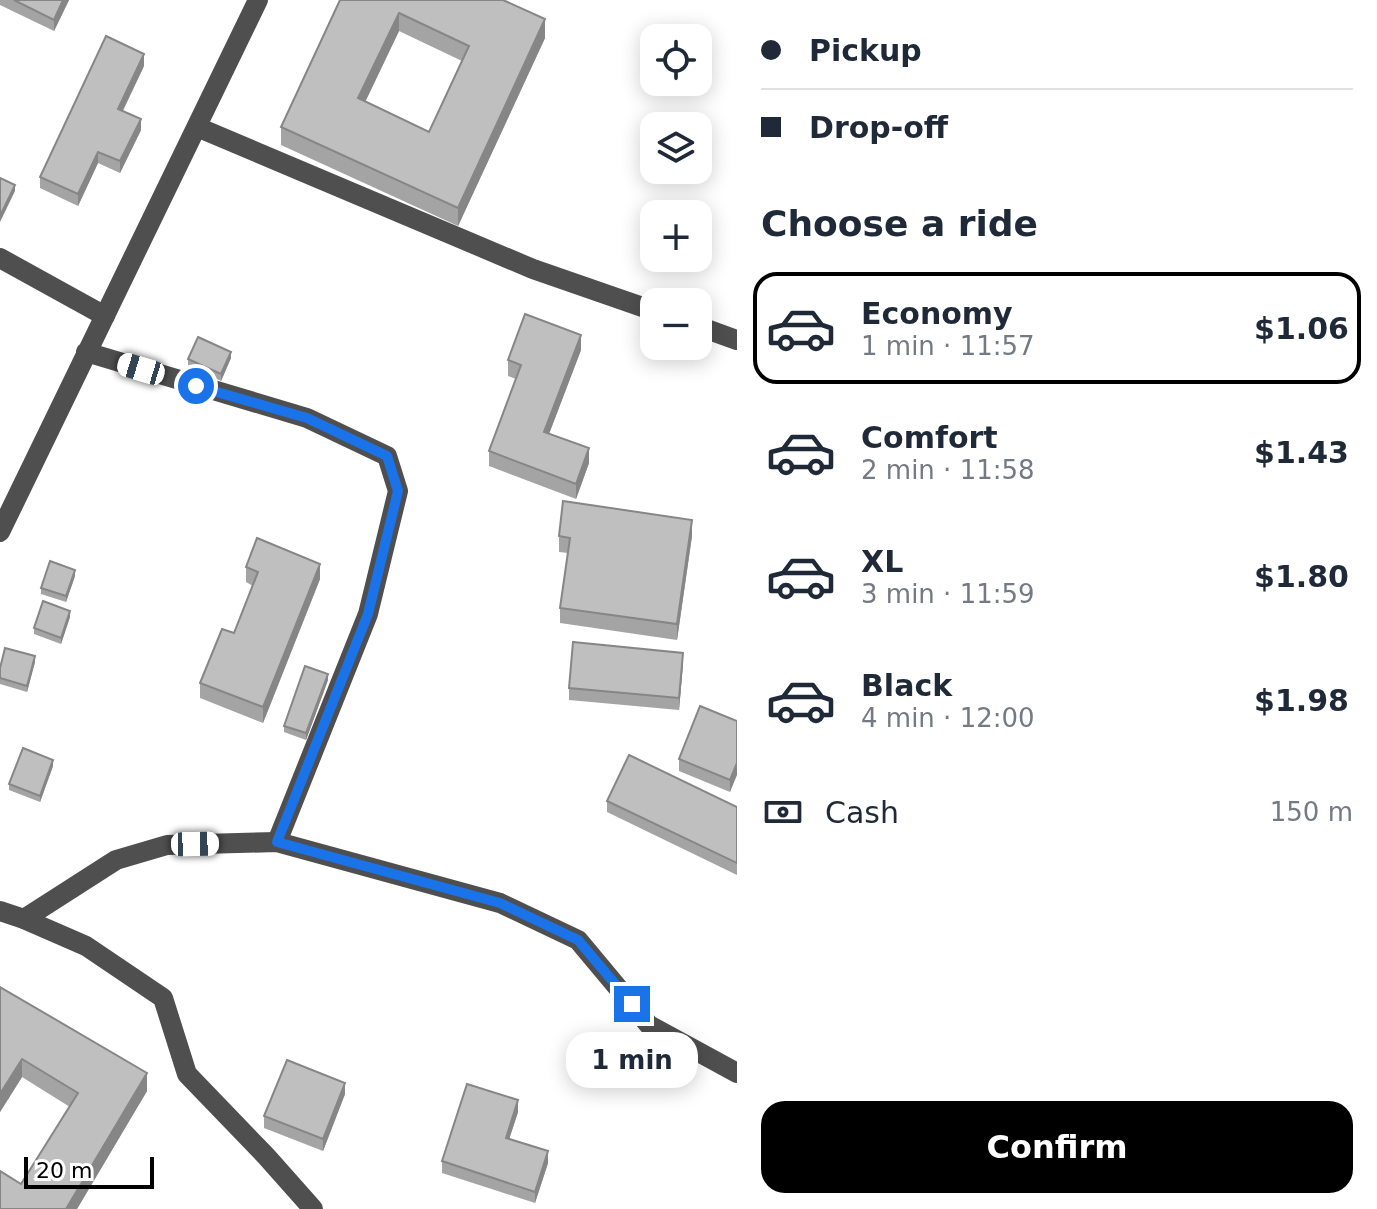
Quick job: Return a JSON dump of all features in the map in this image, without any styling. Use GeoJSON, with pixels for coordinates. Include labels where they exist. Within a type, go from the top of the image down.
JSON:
{"type":"FeatureCollection","features":[{"type":"Feature","properties":{"kind":"street"},"geometry":{"type":"LineString","coordinates":[[0,532],[258,0]]}},
{"type":"Feature","properties":{"kind":"street"},"geometry":{"type":"LineString","coordinates":[[197,127],[533,269],[640,306]]}},
{"type":"Feature","properties":{"kind":"street"},"geometry":{"type":"LineString","coordinates":[[0,258],[105,316]]}},
{"type":"Feature","properties":{"kind":"street"},"geometry":{"type":"LineString","coordinates":[[712,331],[737,340]]}},
{"type":"Feature","properties":{"kind":"street"},"geometry":{"type":"LineString","coordinates":[[86,352],[307,418],[387,456],[398,491],[368,614],[277,842]]}},
{"type":"Feature","properties":{"kind":"street"},"geometry":{"type":"LineString","coordinates":[[24,919],[116,860],[167,845],[277,842],[500,903],[578,940],[649,1025],[737,1073]]}},
{"type":"Feature","properties":{"kind":"street"},"geometry":{"type":"LineString","coordinates":[[0,911],[86,946],[163,998],[187,1074],[313,1209]]}},
{"type":"Feature","properties":{"kind":"building"},"geometry":{"type":"Polygon","coordinates":[[[14,0],[63,0],[54,20],[14,0]]]}},
{"type":"Feature","properties":{"kind":"building"},"geometry":{"type":"Polygon","coordinates":[[[340,0],[503,0],[545,19],[458,208],[281,127],[340,0]],[[399,13],[358,98],[429,132],[469,46],[399,13]]]}},
{"type":"Feature","properties":{"kind":"building"},"geometry":{"type":"Polygon","coordinates":[[[106,36],[144,54],[118,109],[141,119],[120,161],[98,152],[78,194],[40,177],[106,36]]]}},
{"type":"Feature","properties":{"kind":"building"},"geometry":{"type":"Polygon","coordinates":[[[0,178],[15,185],[0,216],[0,178]]]}},
{"type":"Feature","properties":{"kind":"building"},"geometry":{"type":"Polygon","coordinates":[[[525,314],[581,335],[544,432],[589,448],[576,484],[489,451],[521,365],[508,360],[525,314]]]}},
{"type":"Feature","properties":{"kind":"building"},"geometry":{"type":"Polygon","coordinates":[[[198,337],[231,352],[221,374],[188,359],[198,337]]]}},
{"type":"Feature","properties":{"kind":"building"},"geometry":{"type":"Polygon","coordinates":[[[563,501],[692,520],[677,624],[560,608],[570,538],[559,536],[563,501]]]}},
{"type":"Feature","properties":{"kind":"building"},"geometry":{"type":"Polygon","coordinates":[[[257,538],[320,564],[263,707],[200,683],[222,629],[234,633],[258,572],[246,567],[257,538]]]}},
{"type":"Feature","properties":{"kind":"building"},"geometry":{"type":"Polygon","coordinates":[[[50,561],[75,570],[66,596],[41,588],[50,561]]]}},
{"type":"Feature","properties":{"kind":"building"},"geometry":{"type":"Polygon","coordinates":[[[43,601],[70,611],[61,638],[34,628],[43,601]]]}},
{"type":"Feature","properties":{"kind":"building"},"geometry":{"type":"Polygon","coordinates":[[[573,642],[683,653],[679,698],[569,688],[573,642]]]}},
{"type":"Feature","properties":{"kind":"building"},"geometry":{"type":"Polygon","coordinates":[[[5,648],[35,656],[27,686],[0,678],[5,648]]]}},
{"type":"Feature","properties":{"kind":"building"},"geometry":{"type":"Polygon","coordinates":[[[305,666],[328,674],[306,733],[284,726],[305,666]]]}},
{"type":"Feature","properties":{"kind":"building"},"geometry":{"type":"Polygon","coordinates":[[[700,706],[737,721],[737,763],[730,780],[679,759],[700,706]]]}},
{"type":"Feature","properties":{"kind":"building"},"geometry":{"type":"Polygon","coordinates":[[[23,748],[53,760],[40,796],[9,784],[23,748]]]}},
{"type":"Feature","properties":{"kind":"building"},"geometry":{"type":"Polygon","coordinates":[[[629,755],[737,807],[737,863],[607,801],[629,755]]]}},
{"type":"Feature","properties":{"kind":"building"},"geometry":{"type":"Polygon","coordinates":[[[0,987],[147,1073],[66,1209],[0,1209],[0,1171],[21,1184],[78,1093],[22,1059],[0,1094],[0,987]]]}},
{"type":"Feature","properties":{"kind":"building"},"geometry":{"type":"Polygon","coordinates":[[[287,1060],[345,1083],[323,1139],[264,1116],[287,1060]]]}},
{"type":"Feature","properties":{"kind":"building"},"geometry":{"type":"Polygon","coordinates":[[[467,1084],[518,1100],[506,1138],[548,1151],[535,1192],[442,1161],[467,1084]]]}},
{"type":"Feature","properties":{"kind":"route"},"geometry":{"type":"LineString","coordinates":[[196,386],[307,418],[387,456],[398,491],[368,614],[277,842],[500,903],[578,940],[632,1004]]}}]}
